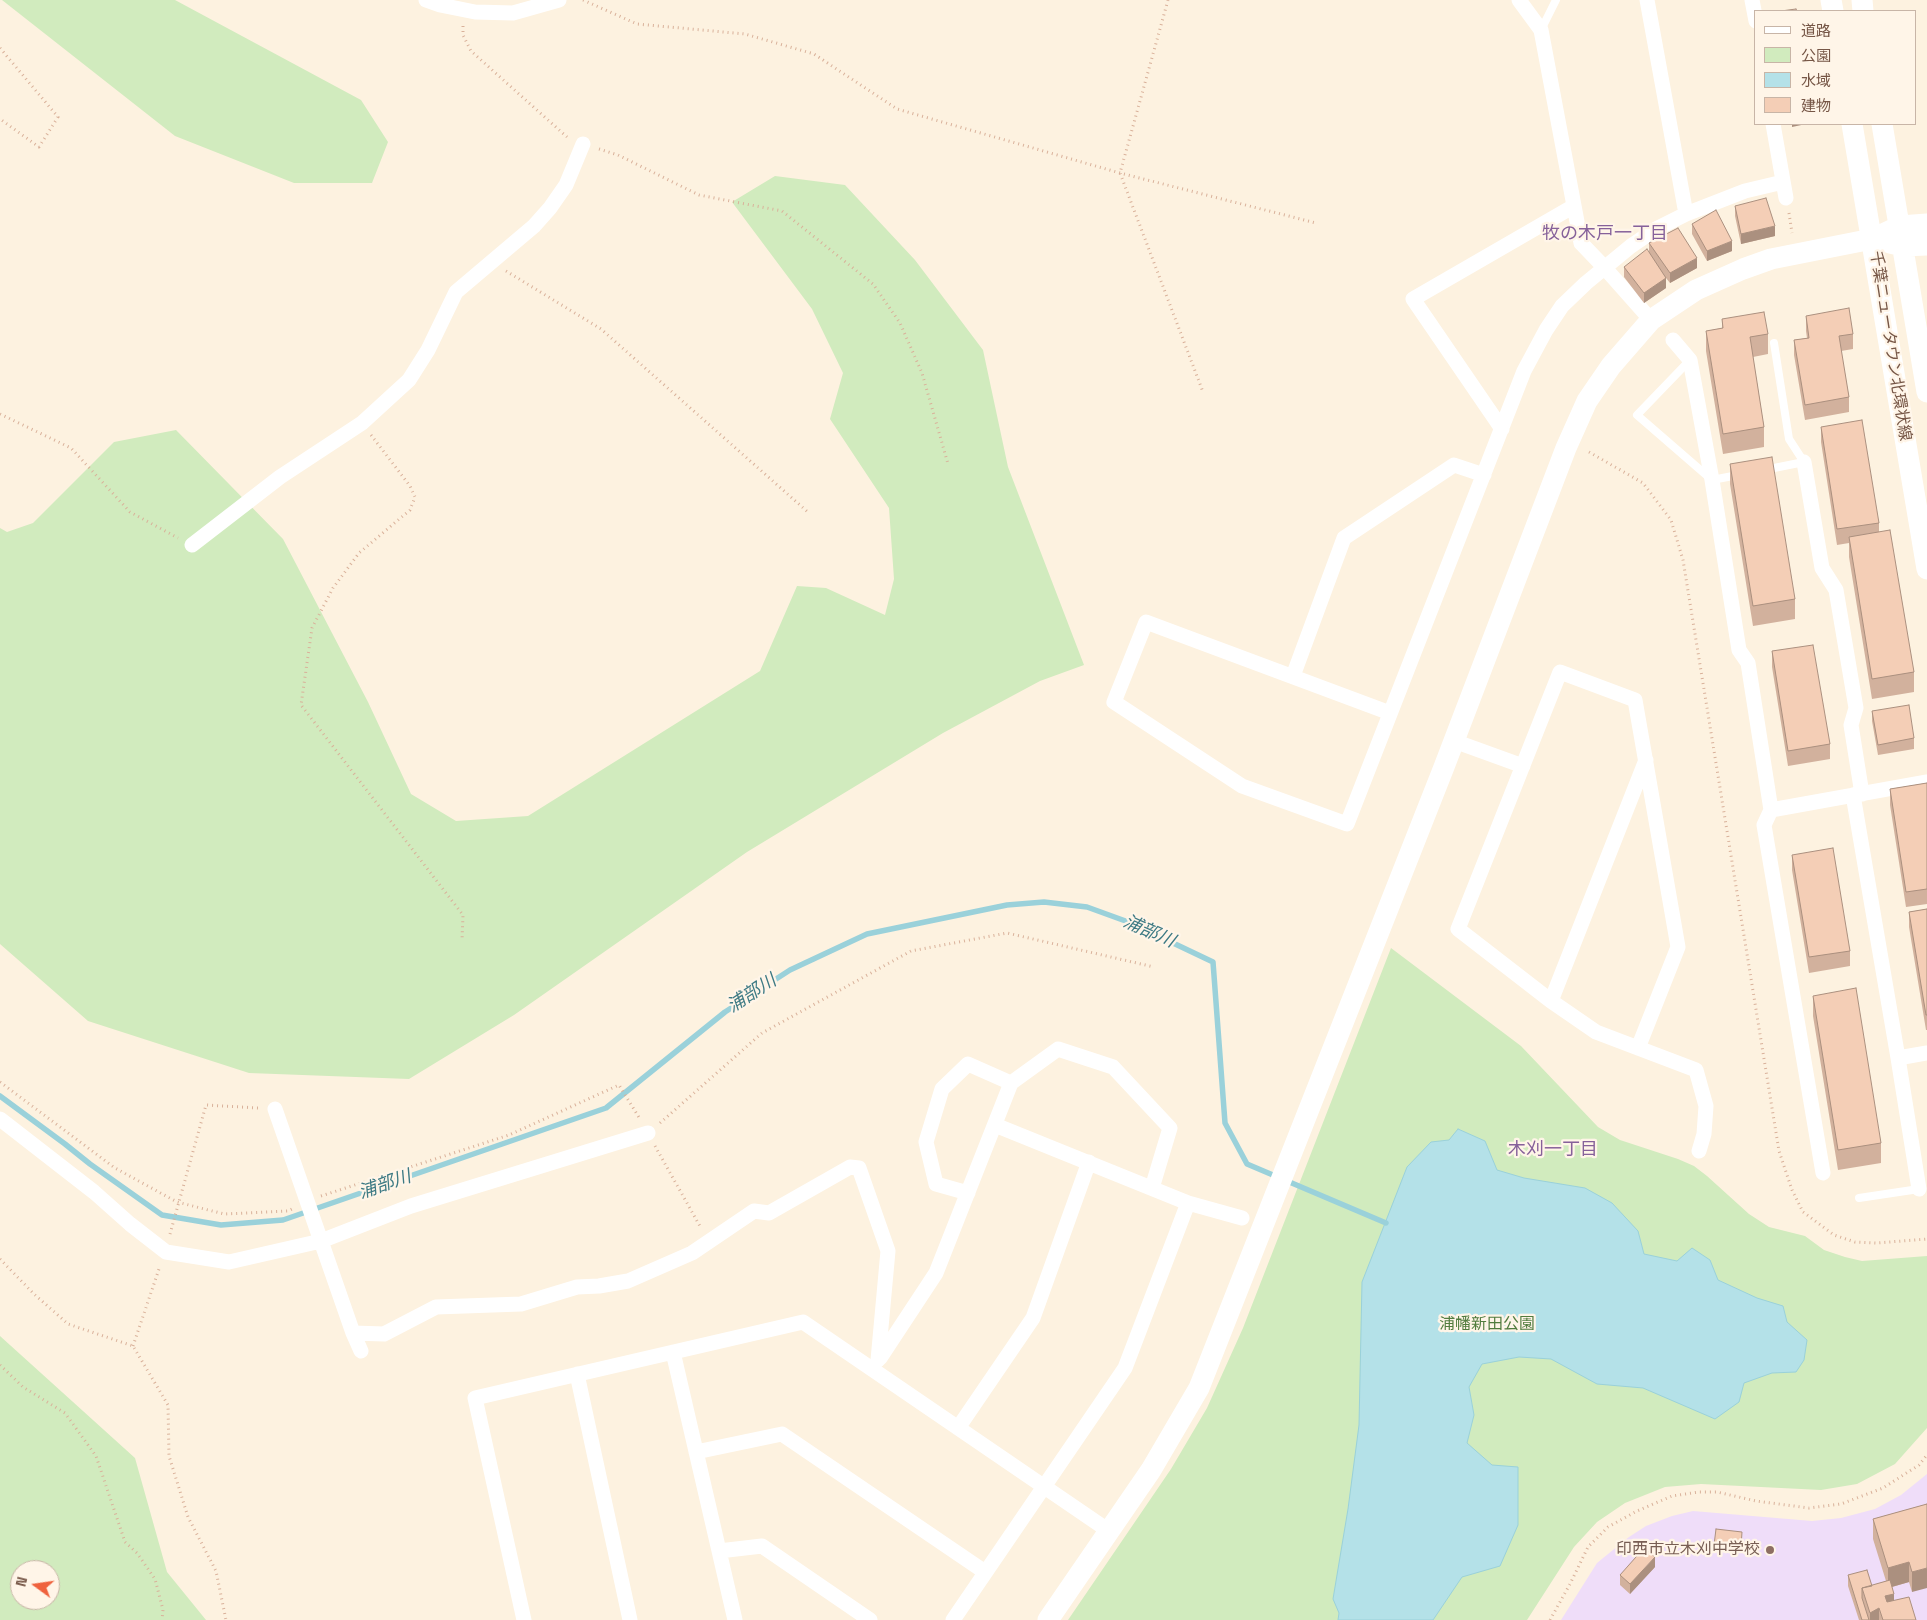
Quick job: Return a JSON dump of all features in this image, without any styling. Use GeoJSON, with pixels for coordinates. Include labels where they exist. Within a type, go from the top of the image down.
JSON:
{"type":"FeatureCollection","features":[{"type":"Feature","properties":{"kind":"street"},"geometry":{"type":"LineString","coordinates":[[426,0],[440,5],[475,12],[512,13],[559,0]]}},
{"type":"Feature","properties":{"kind":"street"},"geometry":{"type":"LineString","coordinates":[[1519,0],[1541,30],[1581,243],[1651,320]]}},
{"type":"Feature","properties":{"kind":"street"},"geometry":{"type":"LineString","coordinates":[[1648,0],[1686,214]]}},
{"type":"Feature","properties":{"kind":"street"},"geometry":{"type":"LineString","coordinates":[[1773,125],[1786,198]]}},
{"type":"Feature","properties":{"kind":"street","name":"千葉ニュータウン北環状線"},"geometry":{"type":"LineString","coordinates":[[1852,125],[1927,569]]}},
{"type":"Feature","properties":{"kind":"street","name":"千葉ニュータウン北環状線"},"geometry":{"type":"LineString","coordinates":[[1882,125],[1927,392]]}},
{"type":"Feature","properties":{"kind":"street"},"geometry":{"type":"LineString","coordinates":[[192,545],[280,477],[362,423],[408,380],[428,350],[456,292],[534,226],[550,208],[566,185],[583,144]]}},
{"type":"Feature","properties":{"kind":"street"},"geometry":{"type":"LineString","coordinates":[[1390,713],[1146,622],[1114,702],[1242,786],[1347,824],[1524,371],[1546,330],[1562,306],[1604,267],[1656,229],[1686,214],[1745,191],[1783,182]]}},
{"type":"Feature","properties":{"kind":"street"},"geometry":{"type":"LineString","coordinates":[[1502,428],[1412,299],[1574,206]]}},
{"type":"Feature","properties":{"kind":"street"},"geometry":{"type":"LineString","coordinates":[[1048,1620],[1151,1470],[1199,1388],[1454,741],[1566,448],[1587,400],[1611,366],[1651,320],[1696,290],[1771,259],[1872,239],[1901,236],[1927,224]]}},
{"type":"Feature","properties":{"kind":"street"},"geometry":{"type":"LineString","coordinates":[[1901,236],[1927,245]]}},
{"type":"Feature","properties":{"kind":"street"},"geometry":{"type":"LineString","coordinates":[[1672,340],[1690,360],[1712,480],[1739,650],[1748,662],[1771,810],[1764,825],[1823,1173]]}},
{"type":"Feature","properties":{"kind":"street"},"geometry":{"type":"LineString","coordinates":[[1804,462],[1822,568],[1836,590],[1856,708],[1851,725],[1858,794],[1919,1189]]}},
{"type":"Feature","properties":{"kind":"street"},"geometry":{"type":"LineString","coordinates":[[1293,676],[1344,538],[1454,465],[1484,475]]}},
{"type":"Feature","properties":{"kind":"street"},"geometry":{"type":"LineString","coordinates":[[1638,1048],[1678,947],[1635,700],[1560,672],[1458,929],[1551,1001],[1596,1032],[1638,1048],[1696,1070],[1706,1106],[1704,1134],[1699,1151]]}},
{"type":"Feature","properties":{"kind":"street"},"geometry":{"type":"LineString","coordinates":[[1454,741],[1523,766]]}},
{"type":"Feature","properties":{"kind":"street"},"geometry":{"type":"LineString","coordinates":[[1551,1001],[1646,760]]}},
{"type":"Feature","properties":{"kind":"street"},"geometry":{"type":"LineString","coordinates":[[1771,810],[1927,782]]}},
{"type":"Feature","properties":{"kind":"street"},"geometry":{"type":"LineString","coordinates":[[876,1365],[936,1273],[1011,1083],[1058,1049],[1112,1067],[1170,1128],[1152,1188]]}},
{"type":"Feature","properties":{"kind":"street"},"geometry":{"type":"LineString","coordinates":[[1898,1058],[1927,1053]]}},
{"type":"Feature","properties":{"kind":"street"},"geometry":{"type":"LineString","coordinates":[[968,1193],[936,1184],[926,1142],[942,1089],[968,1064],[1011,1083]]}},
{"type":"Feature","properties":{"kind":"street"},"geometry":{"type":"LineString","coordinates":[[275,1109],[353,1333],[361,1351]]}},
{"type":"Feature","properties":{"kind":"street"},"geometry":{"type":"LineString","coordinates":[[0,1119],[94,1192],[130,1224],[166,1252],[229,1262],[321,1241],[411,1206],[648,1133]]}},
{"type":"Feature","properties":{"kind":"street"},"geometry":{"type":"LineString","coordinates":[[994,1125],[1188,1203],[1242,1218]]}},
{"type":"Feature","properties":{"kind":"street"},"geometry":{"type":"LineString","coordinates":[[958,1428],[1033,1318],[1089,1162]]}},
{"type":"Feature","properties":{"kind":"street"},"geometry":{"type":"LineString","coordinates":[[353,1333],[384,1334],[436,1307],[521,1304],[577,1287],[599,1286],[628,1281],[692,1253],[754,1211],[769,1213],[850,1166],[860,1168],[888,1252],[876,1365]]}},
{"type":"Feature","properties":{"kind":"street"},"geometry":{"type":"LineString","coordinates":[[953,1620],[1125,1368],[1188,1203]]}},
{"type":"Feature","properties":{"kind":"street"},"geometry":{"type":"LineString","coordinates":[[524,1620],[475,1398],[803,1322],[876,1365],[958,1428],[1109,1531]]}},
{"type":"Feature","properties":{"kind":"street"},"geometry":{"type":"LineString","coordinates":[[673,1352],[735,1620]]}},
{"type":"Feature","properties":{"kind":"street"},"geometry":{"type":"LineString","coordinates":[[577,1374],[630,1620]]}},
{"type":"Feature","properties":{"kind":"street"},"geometry":{"type":"LineString","coordinates":[[696,1452],[782,1434],[985,1572]]}},
{"type":"Feature","properties":{"kind":"street"},"geometry":{"type":"LineString","coordinates":[[719,1551],[762,1546],[870,1620]]}},
{"type":"Feature","properties":{"kind":"lane"},"geometry":{"type":"LineString","coordinates":[[1541,30],[1556,0]]}},
{"type":"Feature","properties":{"kind":"lane"},"geometry":{"type":"LineString","coordinates":[[1758,471],[1804,462],[1789,438],[1774,343]]}},
{"type":"Feature","properties":{"kind":"lane"},"geometry":{"type":"LineString","coordinates":[[1690,360],[1637,415],[1712,480],[1749,473]]}},
{"type":"Feature","properties":{"kind":"lane"},"geometry":{"type":"LineString","coordinates":[[1859,1198],[1919,1189]]}},
{"type":"Feature","properties":{"kind":"path"},"geometry":{"type":"LineString","coordinates":[[583,0],[637,24],[745,34],[814,54],[897,109],[1120,173],[1316,223]]}},
{"type":"Feature","properties":{"kind":"path"},"geometry":{"type":"LineString","coordinates":[[1168,0],[1120,173],[1202,392]]}},
{"type":"Feature","properties":{"kind":"path"},"geometry":{"type":"LineString","coordinates":[[462,10],[463,35],[471,51],[570,140],[618,155],[699,195],[782,210],[873,284],[900,323],[922,373],[948,464]]}},
{"type":"Feature","properties":{"kind":"path"},"geometry":{"type":"LineString","coordinates":[[0,48],[58,117],[39,147],[0,119]]}},
{"type":"Feature","properties":{"kind":"path"},"geometry":{"type":"LineString","coordinates":[[491,262],[601,328],[809,513]]}},
{"type":"Feature","properties":{"kind":"path"},"geometry":{"type":"LineString","coordinates":[[0,414],[71,448],[130,512],[192,545]]}},
{"type":"Feature","properties":{"kind":"path"},"geometry":{"type":"LineString","coordinates":[[362,423],[410,486],[415,497],[410,510],[359,553],[333,588],[312,628],[301,705],[463,915],[462,940]]}},
{"type":"Feature","properties":{"kind":"path"},"geometry":{"type":"LineString","coordinates":[[1588,452],[1643,483],[1671,520],[1683,560],[1779,1151],[1792,1190],[1803,1212],[1834,1235],[1855,1242],[1927,1239]]}},
{"type":"Feature","properties":{"kind":"path"},"geometry":{"type":"LineString","coordinates":[[648,1133],[762,1034],[911,951],[1007,933],[1154,967]]}},
{"type":"Feature","properties":{"kind":"path"},"geometry":{"type":"LineString","coordinates":[[0,1082],[115,1168],[177,1202],[224,1214],[288,1211],[306,1200],[508,1135],[619,1085],[648,1133],[708,1242]]}},
{"type":"Feature","properties":{"kind":"path"},"geometry":{"type":"LineString","coordinates":[[133,1346],[166,1252],[177,1202],[206,1105],[275,1109]]}},
{"type":"Feature","properties":{"kind":"path"},"geometry":{"type":"LineString","coordinates":[[0,1258],[34,1294],[68,1324],[133,1346],[168,1405],[168,1456],[188,1517],[216,1571],[226,1620]]}},
{"type":"Feature","properties":{"kind":"path"},"geometry":{"type":"LineString","coordinates":[[0,1365],[23,1387],[66,1413],[96,1456],[125,1542],[137,1553],[155,1578],[162,1610],[162,1620]]}},
{"type":"Feature","properties":{"kind":"path"},"geometry":{"type":"LineString","coordinates":[[1550,1620],[1588,1547],[1608,1527],[1672,1496],[1699,1492],[1717,1492],[1756,1501],[1809,1508],[1841,1504],[1883,1488],[1919,1464],[1927,1455]]}},
{"type":"Feature","properties":{"kind":"shaded area","name":"印西市立木刈中学校"},"geometry":{"type":"Polygon","coordinates":[[[1927,1474],[1927,1620],[1561,1620],[1597,1563],[1646,1526],[1672,1516],[1693,1511],[1812,1521],[1841,1518],[1875,1509],[1901,1495],[1927,1474]]]}},
{"type":"Feature","properties":{"kind":"green space"},"geometry":{"type":"Polygon","coordinates":[[[2,0],[175,0],[361,100],[388,142],[372,183],[294,183],[175,136],[2,0]]]}},
{"type":"Feature","properties":{"kind":"green space"},"geometry":{"type":"Polygon","coordinates":[[[775,176],[845,185],[915,260],[983,350],[1008,467],[1084,665],[1040,681],[943,733],[747,852],[514,1015],[409,1079],[249,1073],[88,1021],[0,944],[0,528],[7,532],[33,523],[114,442],[176,430],[283,539],[368,702],[411,794],[456,821],[528,816],[760,671],[797,586],[826,588],[885,615],[894,579],[889,508],[830,419],[843,373],[812,309],[732,202],[775,176]]]}},
{"type":"Feature","properties":{"kind":"green space","name":"浦幡新田公園"},"geometry":{"type":"Polygon","coordinates":[[[1391,948],[1521,1046],[1598,1127],[1620,1140],[1694,1166],[1749,1214],[1769,1227],[1805,1236],[1824,1250],[1862,1261],[1927,1256],[1927,1428],[1895,1464],[1857,1484],[1821,1490],[1701,1484],[1665,1487],[1625,1503],[1597,1522],[1574,1547],[1527,1620],[1068,1620],[1171,1469],[1207,1408],[1243,1328],[1391,948]]]}},
{"type":"Feature","properties":{"kind":"green space"},"geometry":{"type":"Polygon","coordinates":[[[0,1336],[135,1458],[167,1572],[206,1620],[0,1620],[0,1336]]]}},
{"type":"Feature","properties":{"kind":"water"},"geometry":{"type":"Polygon","coordinates":[[[1458,1129],[1485,1141],[1497,1170],[1524,1178],[1585,1188],[1612,1203],[1638,1231],[1644,1254],[1677,1261],[1692,1248],[1710,1260],[1718,1280],[1757,1298],[1783,1306],[1787,1322],[1807,1340],[1804,1360],[1796,1372],[1772,1373],[1744,1383],[1739,1402],[1715,1419],[1643,1388],[1597,1384],[1551,1359],[1519,1357],[1482,1364],[1469,1387],[1474,1415],[1467,1443],[1492,1465],[1518,1467],[1518,1525],[1500,1566],[1462,1577],[1433,1620],[1338,1620],[1339,1613],[1333,1599],[1348,1509],[1359,1425],[1362,1282],[1407,1167],[1431,1142],[1449,1140],[1458,1129]]]}},
{"type":"Feature","properties":{"kind":"building"},"geometry":{"type":"Polygon","coordinates":[[[1766,198],[1775,226],[1741,234],[1735,206],[1766,198]]]}},
{"type":"Feature","properties":{"kind":"building"},"geometry":{"type":"Polygon","coordinates":[[[1716,210],[1732,241],[1707,251],[1692,224],[1716,210]]]}},
{"type":"Feature","properties":{"kind":"building"},"geometry":{"type":"Polygon","coordinates":[[[1678,228],[1697,258],[1670,273],[1649,243],[1678,228]]]}},
{"type":"Feature","properties":{"kind":"building"},"geometry":{"type":"Polygon","coordinates":[[[1647,249],[1666,278],[1644,293],[1624,267],[1647,249]]]}},
{"type":"Feature","properties":{"kind":"building"},"geometry":{"type":"Polygon","coordinates":[[[1849,308],[1853,334],[1839,336],[1849,397],[1805,405],[1794,340],[1809,338],[1806,316],[1849,308]]]}},
{"type":"Feature","properties":{"kind":"building"},"geometry":{"type":"Polygon","coordinates":[[[1764,312],[1768,334],[1750,337],[1764,427],[1723,434],[1706,331],[1723,328],[1722,319],[1764,312]]]}},
{"type":"Feature","properties":{"kind":"building"},"geometry":{"type":"Polygon","coordinates":[[[1862,420],[1879,523],[1837,529],[1821,427],[1862,420]]]}},
{"type":"Feature","properties":{"kind":"building"},"geometry":{"type":"Polygon","coordinates":[[[1772,457],[1795,599],[1753,606],[1730,464],[1772,457]]]}},
{"type":"Feature","properties":{"kind":"building"},"geometry":{"type":"Polygon","coordinates":[[[1890,530],[1914,672],[1872,679],[1849,537],[1890,530]]]}},
{"type":"Feature","properties":{"kind":"building"},"geometry":{"type":"Polygon","coordinates":[[[1813,645],[1830,744],[1788,751],[1772,651],[1813,645]]]}},
{"type":"Feature","properties":{"kind":"building"},"geometry":{"type":"Polygon","coordinates":[[[1909,705],[1914,738],[1878,745],[1872,711],[1909,705]]]}},
{"type":"Feature","properties":{"kind":"building"},"geometry":{"type":"Polygon","coordinates":[[[1927,783],[1927,889],[1906,892],[1890,789],[1927,783]]]}},
{"type":"Feature","properties":{"kind":"building"},"geometry":{"type":"Polygon","coordinates":[[[1833,848],[1850,951],[1809,957],[1792,855],[1833,848]]]}},
{"type":"Feature","properties":{"kind":"building"},"geometry":{"type":"Polygon","coordinates":[[[1927,909],[1927,1015],[1926,1015],[1909,912],[1927,909]]]}},
{"type":"Feature","properties":{"kind":"building"},"geometry":{"type":"Polygon","coordinates":[[[1856,988],[1881,1143],[1838,1150],[1813,996],[1856,988]]]}},
{"type":"Feature","properties":{"kind":"building"},"geometry":{"type":"Polygon","coordinates":[[[1927,1504],[1927,1568],[1912,1572],[1909,1562],[1888,1568],[1873,1519],[1927,1504]]]}},
{"type":"Feature","properties":{"kind":"building"},"geometry":{"type":"Polygon","coordinates":[[[1716,1529],[1742,1532],[1741,1547],[1714,1545],[1716,1529]]]}},
{"type":"Feature","properties":{"kind":"building"},"geometry":{"type":"Polygon","coordinates":[[[1644,1548],[1655,1557],[1630,1584],[1620,1575],[1644,1548]]]}},
{"type":"Feature","properties":{"kind":"building"},"geometry":{"type":"Polygon","coordinates":[[[1867,1570],[1872,1586],[1862,1588],[1862,1598],[1869,1620],[1862,1620],[1848,1575],[1867,1570]]]}},
{"type":"Feature","properties":{"kind":"building"},"geometry":{"type":"Polygon","coordinates":[[[1890,1580],[1894,1594],[1885,1596],[1887,1602],[1909,1597],[1916,1620],[1883,1620],[1879,1608],[1870,1613],[1862,1588],[1890,1580]]]}},
{"type":"Feature","properties":{"kind":"waterway","name":"浦部川"},"geometry":{"type":"LineString","coordinates":[[0,1096],[90,1164],[162,1215],[221,1225],[283,1220],[606,1108],[725,1012],[790,970],[867,934],[1007,905],[1044,902],[1087,907],[1131,923],[1213,962],[1225,1123],[1247,1164],[1386,1223]]}},
{"type":"Feature","properties":{"kind":"place","name":"印西市立木刈中学校"},"geometry":{"type":"Point","coordinates":[1770,1550]}},
{"type":"Feature","properties":{"kind":"district","name":"牧の木戸一丁目"},"geometry":{"type":"Point","coordinates":[1605,234]}},
{"type":"Feature","properties":{"kind":"district","name":"木刈一丁目"},"geometry":{"type":"Point","coordinates":[1553,1150]}}]}
